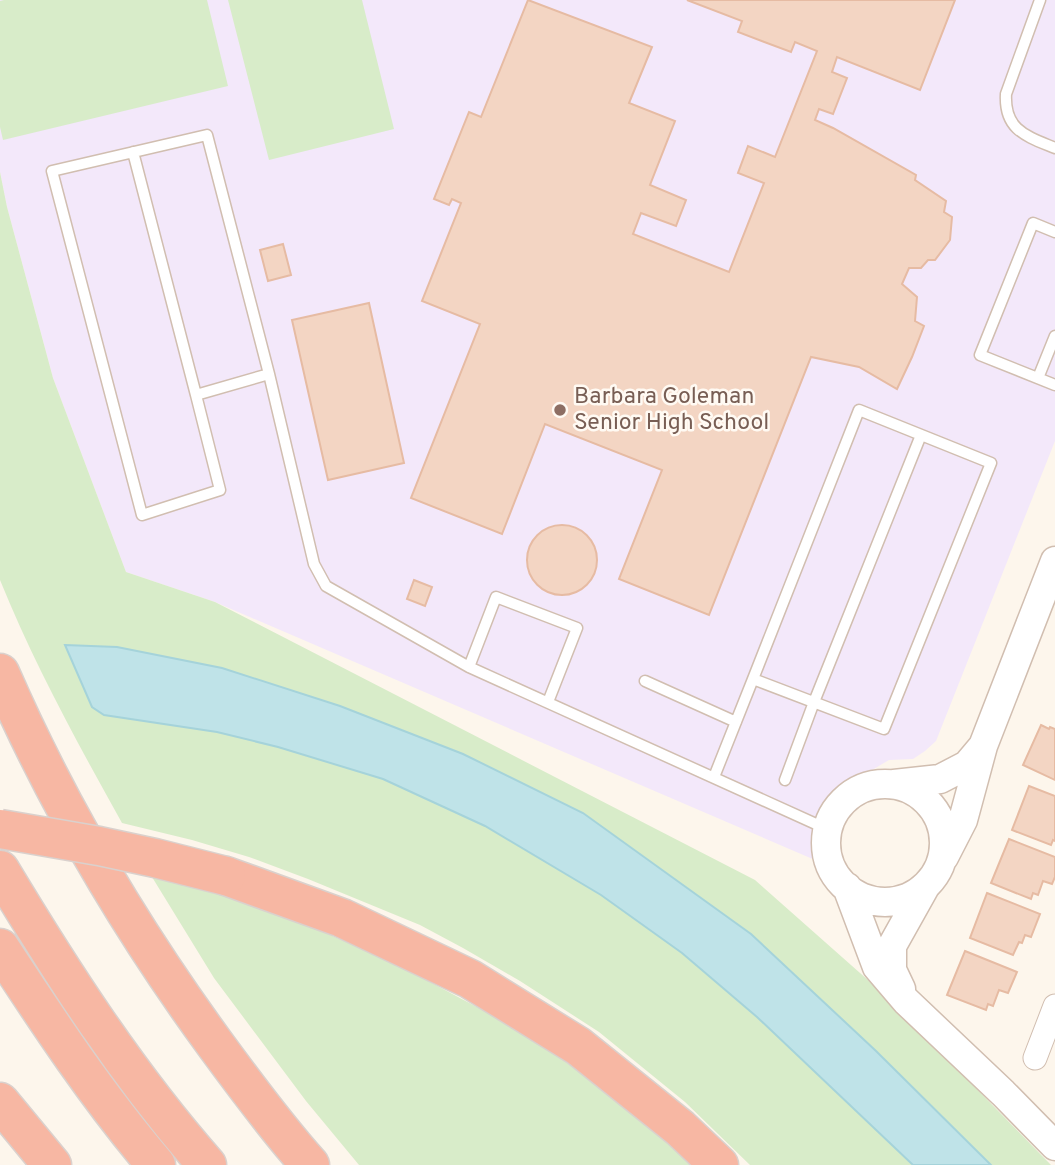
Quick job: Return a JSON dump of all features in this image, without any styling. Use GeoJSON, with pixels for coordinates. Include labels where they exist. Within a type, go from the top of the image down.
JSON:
{"type":"FeatureCollection","features":[{"type":"Feature","properties":{"kind":"highway"},"geometry":{"type":"LineString","coordinates":[[0,673],[85,843],[158,962],[227,1061],[310,1165]]}},
{"type":"Feature","properties":{"kind":"highway"},"geometry":{"type":"LineString","coordinates":[[0,829],[99,846],[226,876],[342,918],[470,979],[578,1046],[680,1128],[719,1165]]}},
{"type":"Feature","properties":{"kind":"highway"},"geometry":{"type":"LineString","coordinates":[[0,870],[89,1013],[145,1089],[207,1165]]}},
{"type":"Feature","properties":{"kind":"highway"},"geometry":{"type":"LineString","coordinates":[[0,948],[92,1086],[156,1165]]}},
{"type":"Feature","properties":{"kind":"highway"},"geometry":{"type":"LineString","coordinates":[[0,1102],[52,1165]]}},
{"type":"Feature","properties":{"kind":"street"},"geometry":{"type":"LineString","coordinates":[[906,1001],[891,970],[892,946],[963,820],[983,746],[1055,561]]}},
{"type":"Feature","properties":{"kind":"street"},"geometry":{"type":"LineString","coordinates":[[894,785],[911,790],[927,801],[938,815],[944,851],[932,878],[911,896],[894,901],[878,901],[861,897],[835,875],[828,859],[826,842],[827,829],[836,810],[847,797],[869,786],[940,779],[967,765],[983,746]]}},
{"type":"Feature","properties":{"kind":"street"},"geometry":{"type":"LineString","coordinates":[[847,887],[877,967],[906,1001],[1055,1146]]}},
{"type":"Feature","properties":{"kind":"street"},"geometry":{"type":"LineString","coordinates":[[1035,1058],[1055,1006]]}},
{"type":"Feature","properties":{"kind":"lane"},"geometry":{"type":"LineString","coordinates":[[1040,0],[1006,94],[1005,106],[1014,127],[1023,135],[1055,148]]}},
{"type":"Feature","properties":{"kind":"lane"},"geometry":{"type":"LineString","coordinates":[[134,152],[220,490],[142,515],[51,171],[207,135],[269,374],[314,564],[326,586],[469,667],[827,829]]}},
{"type":"Feature","properties":{"kind":"lane"},"geometry":{"type":"LineString","coordinates":[[1055,232],[1033,223],[980,355],[1055,385]]}},
{"type":"Feature","properties":{"kind":"lane"},"geometry":{"type":"LineString","coordinates":[[1038,378],[1055,336]]}},
{"type":"Feature","properties":{"kind":"lane"},"geometry":{"type":"LineString","coordinates":[[196,395],[269,374]]}},
{"type":"Feature","properties":{"kind":"lane"},"geometry":{"type":"LineString","coordinates":[[714,778],[736,722],[859,410],[991,463],[884,729],[753,679]]}},
{"type":"Feature","properties":{"kind":"lane"},"geometry":{"type":"LineString","coordinates":[[785,780],[921,435]]}},
{"type":"Feature","properties":{"kind":"lane"},"geometry":{"type":"LineString","coordinates":[[469,667],[496,597],[577,628],[548,702]]}},
{"type":"Feature","properties":{"kind":"lane"},"geometry":{"type":"LineString","coordinates":[[645,681],[736,722]]}},
{"type":"Feature","properties":{"kind":"shaded area","name":"Barbara Goleman Senior High School"},"geometry":{"type":"Polygon","coordinates":[[[0,0],[1055,0],[1055,441],[936,741],[913,759],[889,760],[845,786],[817,819],[815,860],[215,602],[126,572],[53,378],[7,207],[0,172],[0,0]]]}},
{"type":"Feature","properties":{"kind":"green space"},"geometry":{"type":"Polygon","coordinates":[[[207,0],[228,86],[3,140],[0,127],[0,1],[207,0]]]}},
{"type":"Feature","properties":{"kind":"green space"},"geometry":{"type":"Polygon","coordinates":[[[228,0],[362,0],[394,129],[269,160],[228,0]]]}},
{"type":"Feature","properties":{"kind":"green space"},"geometry":{"type":"Polygon","coordinates":[[[0,172],[53,378],[126,572],[215,602],[755,880],[886,996],[1051,1165],[991,1165],[876,1051],[751,934],[583,813],[463,754],[340,706],[222,668],[65,645],[92,707],[104,715],[217,732],[278,747],[383,779],[485,826],[601,895],[682,953],[757,1017],[913,1165],[750,1165],[685,1102],[599,1032],[463,948],[420,925],[249,857],[122,823],[42,673],[0,580],[0,172]]]}},
{"type":"Feature","properties":{"kind":"green space"},"geometry":{"type":"Polygon","coordinates":[[[152,877],[285,915],[398,965],[490,1014],[559,1057],[697,1165],[359,1165],[306,1101],[214,978],[152,877]]]}},
{"type":"Feature","properties":{"kind":"water"},"geometry":{"type":"Polygon","coordinates":[[[65,645],[117,647],[222,668],[340,706],[463,754],[583,813],[751,934],[876,1051],[991,1165],[913,1165],[757,1017],[682,953],[601,895],[485,826],[383,779],[278,747],[217,732],[104,715],[92,707],[65,645]]]}},
{"type":"Feature","properties":{"kind":"building"},"geometry":{"type":"Polygon","coordinates":[[[528,0],[652,47],[629,103],[675,121],[650,185],[686,200],[676,226],[641,213],[633,234],[729,272],[764,183],[738,173],[748,146],[775,157],[817,51],[795,42],[791,52],[738,32],[742,21],[687,0],[955,0],[920,90],[837,57],[832,72],[847,78],[833,114],[819,109],[815,120],[916,175],[915,180],[946,201],[944,212],[952,217],[950,240],[935,260],[928,260],[921,268],[909,268],[902,284],[917,297],[915,321],[924,326],[912,357],[897,389],[859,367],[811,357],[709,615],[619,579],[662,470],[545,424],[502,534],[411,498],[480,324],[422,301],[461,203],[452,199],[449,205],[434,199],[469,112],[481,117],[528,0]]]}},
{"type":"Feature","properties":{"kind":"building"},"geometry":{"type":"Polygon","coordinates":[[[283,244],[291,275],[268,281],[260,250],[283,244]]]}},
{"type":"Feature","properties":{"kind":"building"},"geometry":{"type":"Polygon","coordinates":[[[369,303],[404,463],[328,480],[292,320],[369,303]]]}},
{"type":"Feature","properties":{"kind":"building"},"geometry":{"type":"Polygon","coordinates":[[[562,525],[587,535],[597,560],[587,585],[562,595],[537,585],[527,560],[537,535],[562,525]]]}},
{"type":"Feature","properties":{"kind":"building"},"geometry":{"type":"Polygon","coordinates":[[[414,580],[432,587],[425,606],[407,599],[414,580]]]}},
{"type":"Feature","properties":{"kind":"building"},"geometry":{"type":"Polygon","coordinates":[[[1041,725],[1055,729],[1055,780],[1023,765],[1041,725]]]}},
{"type":"Feature","properties":{"kind":"building"},"geometry":{"type":"Polygon","coordinates":[[[1029,786],[1055,796],[1055,841],[1053,840],[1051,845],[1012,830],[1029,786]]]}},
{"type":"Feature","properties":{"kind":"building"},"geometry":{"type":"Polygon","coordinates":[[[1009,839],[1055,857],[1055,877],[1052,884],[1043,881],[1038,895],[1033,893],[1031,899],[991,883],[1009,839]]]}},
{"type":"Feature","properties":{"kind":"building"},"geometry":{"type":"Polygon","coordinates":[[[987,893],[1040,914],[1031,937],[1025,935],[1013,955],[970,938],[987,893]]]}},
{"type":"Feature","properties":{"kind":"building"},"geometry":{"type":"Polygon","coordinates":[[[965,951],[1017,972],[1008,993],[999,990],[993,1006],[988,1004],[986,1010],[947,995],[965,951]]]}},
{"type":"Feature","properties":{"kind":"place","name":"Barbara Goleman Senior High School"},"geometry":{"type":"Point","coordinates":[560,410]}}]}
